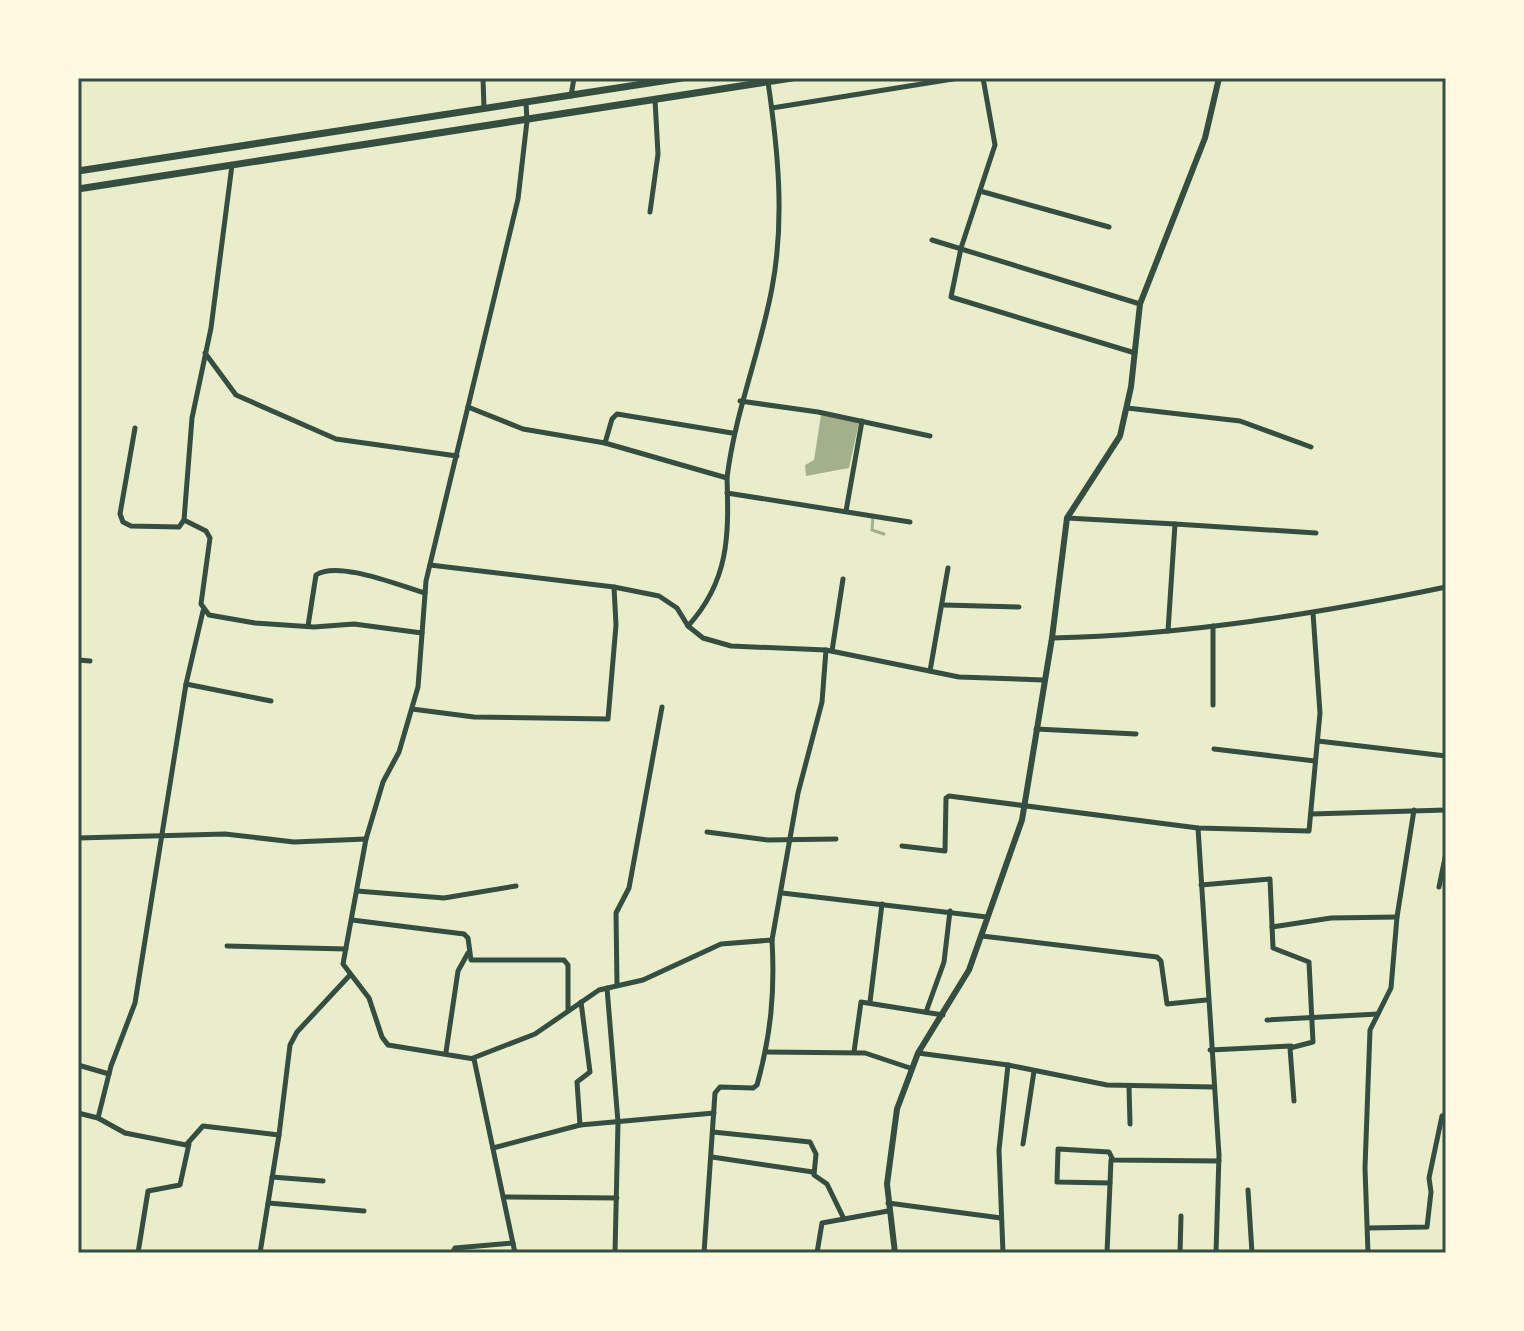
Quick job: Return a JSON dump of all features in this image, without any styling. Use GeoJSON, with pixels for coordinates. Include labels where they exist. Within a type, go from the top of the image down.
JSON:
{"type":"FeatureCollection","features":[{"type":"Feature","properties":{"kind":"main road"},"geometry":{"type":"LineString","coordinates":[[78,171],[682,78]]}},
{"type":"Feature","properties":{"kind":"main road"},"geometry":{"type":"LineString","coordinates":[[78,189],[792,78]]}},
{"type":"Feature","properties":{"kind":"street"},"geometry":{"type":"LineString","coordinates":[[483,78],[484,109]]}},
{"type":"Feature","properties":{"kind":"street"},"geometry":{"type":"LineString","coordinates":[[571,96],[574,78]]}},
{"type":"Feature","properties":{"kind":"street"},"geometry":{"type":"LineString","coordinates":[[772,108],[959,78]]}},
{"type":"Feature","properties":{"kind":"street"},"geometry":{"type":"LineString","coordinates":[[983,78],[995,140],[961,248],[950,291],[954,299],[1135,353]]}},
{"type":"Feature","properties":{"kind":"street"},"geometry":{"type":"LineString","coordinates":[[895,1253],[888,1207],[891,1135],[910,1068],[969,970],[1024,807],[1052,638],[1067,518],[1115,448],[1127,408],[1140,304],[1205,138],[1219,78]]}},
{"type":"Feature","properties":{"kind":"street"},"geometry":{"type":"LineString","coordinates":[[688,626],[706,607],[719,581],[725,549],[732,433],[764,324],[777,247],[780,201],[768,82]]}},
{"type":"Feature","properties":{"kind":"street"},"geometry":{"type":"LineString","coordinates":[[650,212],[658,154],[655,100]]}},
{"type":"Feature","properties":{"kind":"street"},"geometry":{"type":"LineString","coordinates":[[526,103],[527,121],[518,199],[430,565],[418,687],[399,752],[383,782],[366,839],[343,964],[369,998],[382,1037],[388,1045],[473,1058],[524,1039],[580,1001],[607,988],[654,975],[716,945],[772,940]]}},
{"type":"Feature","properties":{"kind":"street"},"geometry":{"type":"LineString","coordinates":[[135,428],[120,514],[123,522],[131,526],[179,527],[184,520],[192,418],[227,229],[232,164]]}},
{"type":"Feature","properties":{"kind":"street"},"geometry":{"type":"LineString","coordinates":[[980,191],[1109,227]]}},
{"type":"Feature","properties":{"kind":"street"},"geometry":{"type":"LineString","coordinates":[[932,240],[1140,304]]}},
{"type":"Feature","properties":{"kind":"street"},"geometry":{"type":"LineString","coordinates":[[205,353],[236,395],[336,439],[457,456]]}},
{"type":"Feature","properties":{"kind":"street"},"geometry":{"type":"LineString","coordinates":[[740,401],[862,421],[930,436]]}},
{"type":"Feature","properties":{"kind":"street"},"geometry":{"type":"LineString","coordinates":[[468,407],[523,429],[605,443],[727,478]]}},
{"type":"Feature","properties":{"kind":"street"},"geometry":{"type":"LineString","coordinates":[[1127,408],[1240,421],[1311,447]]}},
{"type":"Feature","properties":{"kind":"street"},"geometry":{"type":"LineString","coordinates":[[605,443],[612,419],[617,414],[732,433]]}},
{"type":"Feature","properties":{"kind":"street"},"geometry":{"type":"LineString","coordinates":[[846,511],[862,421]]}},
{"type":"Feature","properties":{"kind":"street"},"geometry":{"type":"LineString","coordinates":[[727,493],[910,522]]}},
{"type":"Feature","properties":{"kind":"street"},"geometry":{"type":"LineString","coordinates":[[1067,518],[1316,533]]}},
{"type":"Feature","properties":{"kind":"street"},"geometry":{"type":"LineString","coordinates":[[98,1118],[109,1074],[135,1003],[186,684],[203,611],[210,538],[206,531],[184,520]]}},
{"type":"Feature","properties":{"kind":"street"},"geometry":{"type":"LineString","coordinates":[[1168,631],[1175,524]]}},
{"type":"Feature","properties":{"kind":"street"},"geometry":{"type":"LineString","coordinates":[[430,565],[614,587],[669,601],[688,626],[703,638],[731,646],[829,651],[959,677],[1043,680]]}},
{"type":"Feature","properties":{"kind":"street"},"geometry":{"type":"LineString","coordinates":[[930,671],[944,605],[948,568]]}},
{"type":"Feature","properties":{"kind":"street"},"geometry":{"type":"LineString","coordinates":[[308,626],[316,575],[327,570],[371,577],[425,593]]}},
{"type":"Feature","properties":{"kind":"street"},"geometry":{"type":"LineString","coordinates":[[774,1253],[704,1253],[714,1113],[718,1088],[757,1087],[767,1052],[775,989],[772,940],[782,893],[788,840],[822,702],[843,579]]}},
{"type":"Feature","properties":{"kind":"street"},"geometry":{"type":"LineString","coordinates":[[412,709],[519,720],[608,719],[616,625],[614,587]]}},
{"type":"Feature","properties":{"kind":"street"},"geometry":{"type":"LineString","coordinates":[[1052,638],[1213,626],[1313,613],[1446,587]]}},
{"type":"Feature","properties":{"kind":"street"},"geometry":{"type":"LineString","coordinates":[[944,605],[1019,607]]}},
{"type":"Feature","properties":{"kind":"street"},"geometry":{"type":"LineString","coordinates":[[203,611],[209,615],[255,623],[308,626],[354,624],[422,633]]}},
{"type":"Feature","properties":{"kind":"street"},"geometry":{"type":"LineString","coordinates":[[902,846],[945,851],[948,796],[1198,828],[1307,831],[1318,741],[1319,665],[1313,613]]}},
{"type":"Feature","properties":{"kind":"street"},"geometry":{"type":"LineString","coordinates":[[1213,626],[1213,705]]}},
{"type":"Feature","properties":{"kind":"street"},"geometry":{"type":"LineString","coordinates":[[78,660],[90,661]]}},
{"type":"Feature","properties":{"kind":"street"},"geometry":{"type":"LineString","coordinates":[[186,684],[271,701]]}},
{"type":"Feature","properties":{"kind":"street"},"geometry":{"type":"LineString","coordinates":[[617,985],[616,913],[631,878],[662,707]]}},
{"type":"Feature","properties":{"kind":"street"},"geometry":{"type":"LineString","coordinates":[[1036,729],[1136,734]]}},
{"type":"Feature","properties":{"kind":"street"},"geometry":{"type":"LineString","coordinates":[[1318,741],[1446,756]]}},
{"type":"Feature","properties":{"kind":"street"},"geometry":{"type":"LineString","coordinates":[[1214,749],[1315,761]]}},
{"type":"Feature","properties":{"kind":"street"},"geometry":{"type":"LineString","coordinates":[[1368,1253],[1365,1168],[1370,1030],[1391,988],[1397,917],[1414,810]]}},
{"type":"Feature","properties":{"kind":"street"},"geometry":{"type":"LineString","coordinates":[[1311,814],[1446,810]]}},
{"type":"Feature","properties":{"kind":"street"},"geometry":{"type":"LineString","coordinates":[[1198,828],[1206,1000],[1219,1161],[1216,1253]]}},
{"type":"Feature","properties":{"kind":"street"},"geometry":{"type":"LineString","coordinates":[[707,832],[788,840],[836,839]]}},
{"type":"Feature","properties":{"kind":"street"},"geometry":{"type":"LineString","coordinates":[[78,838],[225,834],[294,842],[366,839]]}},
{"type":"Feature","properties":{"kind":"street"},"geometry":{"type":"LineString","coordinates":[[1439,887],[1446,853]]}},
{"type":"Feature","properties":{"kind":"street"},"geometry":{"type":"LineString","coordinates":[[1201,885],[1269,878],[1275,950],[1309,962],[1312,1044],[1210,1050]]}},
{"type":"Feature","properties":{"kind":"street"},"geometry":{"type":"LineString","coordinates":[[357,891],[444,898],[516,886]]}},
{"type":"Feature","properties":{"kind":"street"},"geometry":{"type":"LineString","coordinates":[[782,893],[987,917]]}},
{"type":"Feature","properties":{"kind":"street"},"geometry":{"type":"LineString","coordinates":[[870,1002],[882,904]]}},
{"type":"Feature","properties":{"kind":"street"},"geometry":{"type":"LineString","coordinates":[[926,1012],[944,962],[950,911]]}},
{"type":"Feature","properties":{"kind":"street"},"geometry":{"type":"LineString","coordinates":[[1272,927],[1331,918],[1397,917]]}},
{"type":"Feature","properties":{"kind":"street"},"geometry":{"type":"LineString","coordinates":[[352,920],[466,935],[471,960],[564,960],[568,965],[568,1010]]}},
{"type":"Feature","properties":{"kind":"street"},"geometry":{"type":"LineString","coordinates":[[982,936],[1157,957],[1161,961],[1167,1004],[1206,1000]]}},
{"type":"Feature","properties":{"kind":"street"},"geometry":{"type":"LineString","coordinates":[[227,946],[346,949]]}},
{"type":"Feature","properties":{"kind":"street"},"geometry":{"type":"LineString","coordinates":[[446,1052],[458,971],[469,952]]}},
{"type":"Feature","properties":{"kind":"street"},"geometry":{"type":"LineString","coordinates":[[260,1253],[290,1045],[297,1032],[350,975]]}},
{"type":"Feature","properties":{"kind":"street"},"geometry":{"type":"LineString","coordinates":[[607,988],[618,1122],[615,1253]]}},
{"type":"Feature","properties":{"kind":"street"},"geometry":{"type":"LineString","coordinates":[[580,1001],[590,1072],[577,1082],[580,1125]]}},
{"type":"Feature","properties":{"kind":"street"},"geometry":{"type":"LineString","coordinates":[[854,1052],[860,1003],[870,1002],[944,1015]]}},
{"type":"Feature","properties":{"kind":"street"},"geometry":{"type":"LineString","coordinates":[[1267,1020],[1379,1014]]}},
{"type":"Feature","properties":{"kind":"street"},"geometry":{"type":"LineString","coordinates":[[1291,1046],[1294,1101]]}},
{"type":"Feature","properties":{"kind":"street"},"geometry":{"type":"LineString","coordinates":[[767,1052],[817,1055],[854,1052],[881,1056],[910,1068]]}},
{"type":"Feature","properties":{"kind":"street"},"geometry":{"type":"LineString","coordinates":[[918,1053],[1129,1086],[1213,1087]]}},
{"type":"Feature","properties":{"kind":"street"},"geometry":{"type":"LineString","coordinates":[[473,1058],[515,1253]]}},
{"type":"Feature","properties":{"kind":"street"},"geometry":{"type":"LineString","coordinates":[[78,1065],[109,1074]]}},
{"type":"Feature","properties":{"kind":"street"},"geometry":{"type":"LineString","coordinates":[[1003,1253],[999,1150],[1008,1065]]}},
{"type":"Feature","properties":{"kind":"street"},"geometry":{"type":"LineString","coordinates":[[1023,1144],[1034,1071]]}},
{"type":"Feature","properties":{"kind":"street"},"geometry":{"type":"LineString","coordinates":[[1129,1086],[1130,1124]]}},
{"type":"Feature","properties":{"kind":"street"},"geometry":{"type":"LineString","coordinates":[[78,1113],[98,1118],[125,1133],[189,1144]]}},
{"type":"Feature","properties":{"kind":"street"},"geometry":{"type":"LineString","coordinates":[[493,1148],[580,1125],[714,1113]]}},
{"type":"Feature","properties":{"kind":"street"},"geometry":{"type":"LineString","coordinates":[[1368,1228],[1427,1227],[1433,1152],[1442,1115],[1446,1114]]}},
{"type":"Feature","properties":{"kind":"street"},"geometry":{"type":"LineString","coordinates":[[138,1253],[148,1191],[180,1185],[189,1144],[203,1126],[279,1135]]}},
{"type":"Feature","properties":{"kind":"street"},"geometry":{"type":"LineString","coordinates":[[713,1132],[765,1140],[807,1140],[816,1154],[813,1172]]}},
{"type":"Feature","properties":{"kind":"street"},"geometry":{"type":"LineString","coordinates":[[1107,1253],[1111,1160],[1109,1152],[1058,1149],[1057,1182],[1110,1183]]}},
{"type":"Feature","properties":{"kind":"street"},"geometry":{"type":"LineString","coordinates":[[712,1157],[813,1172],[827,1184],[844,1219]]}},
{"type":"Feature","properties":{"kind":"street"},"geometry":{"type":"LineString","coordinates":[[1111,1160],[1219,1161]]}},
{"type":"Feature","properties":{"kind":"street"},"geometry":{"type":"LineString","coordinates":[[272,1177],[323,1181]]}},
{"type":"Feature","properties":{"kind":"street"},"geometry":{"type":"LineString","coordinates":[[1248,1190],[1252,1253]]}},
{"type":"Feature","properties":{"kind":"street"},"geometry":{"type":"LineString","coordinates":[[504,1197],[617,1198]]}},
{"type":"Feature","properties":{"kind":"street"},"geometry":{"type":"LineString","coordinates":[[268,1203],[364,1211]]}},
{"type":"Feature","properties":{"kind":"street"},"geometry":{"type":"LineString","coordinates":[[817,1253],[821,1224],[888,1207],[1001,1218]]}},
{"type":"Feature","properties":{"kind":"street"},"geometry":{"type":"LineString","coordinates":[[1180,1253],[1181,1216]]}},
{"type":"Feature","properties":{"kind":"street"},"geometry":{"type":"LineString","coordinates":[[452,1253],[455,1247],[513,1243]]}},
{"type":"Feature","properties":{"kind":"shaded area"},"geometry":{"type":"Polygon","coordinates":[[[821,415],[859,423],[849,468],[806,476],[805,465],[814,460],[821,415]]]}},
{"type":"Feature","properties":{"kind":"waterway"},"geometry":{"type":"LineString","coordinates":[[873,516],[872,530],[884,534]]}}]}
